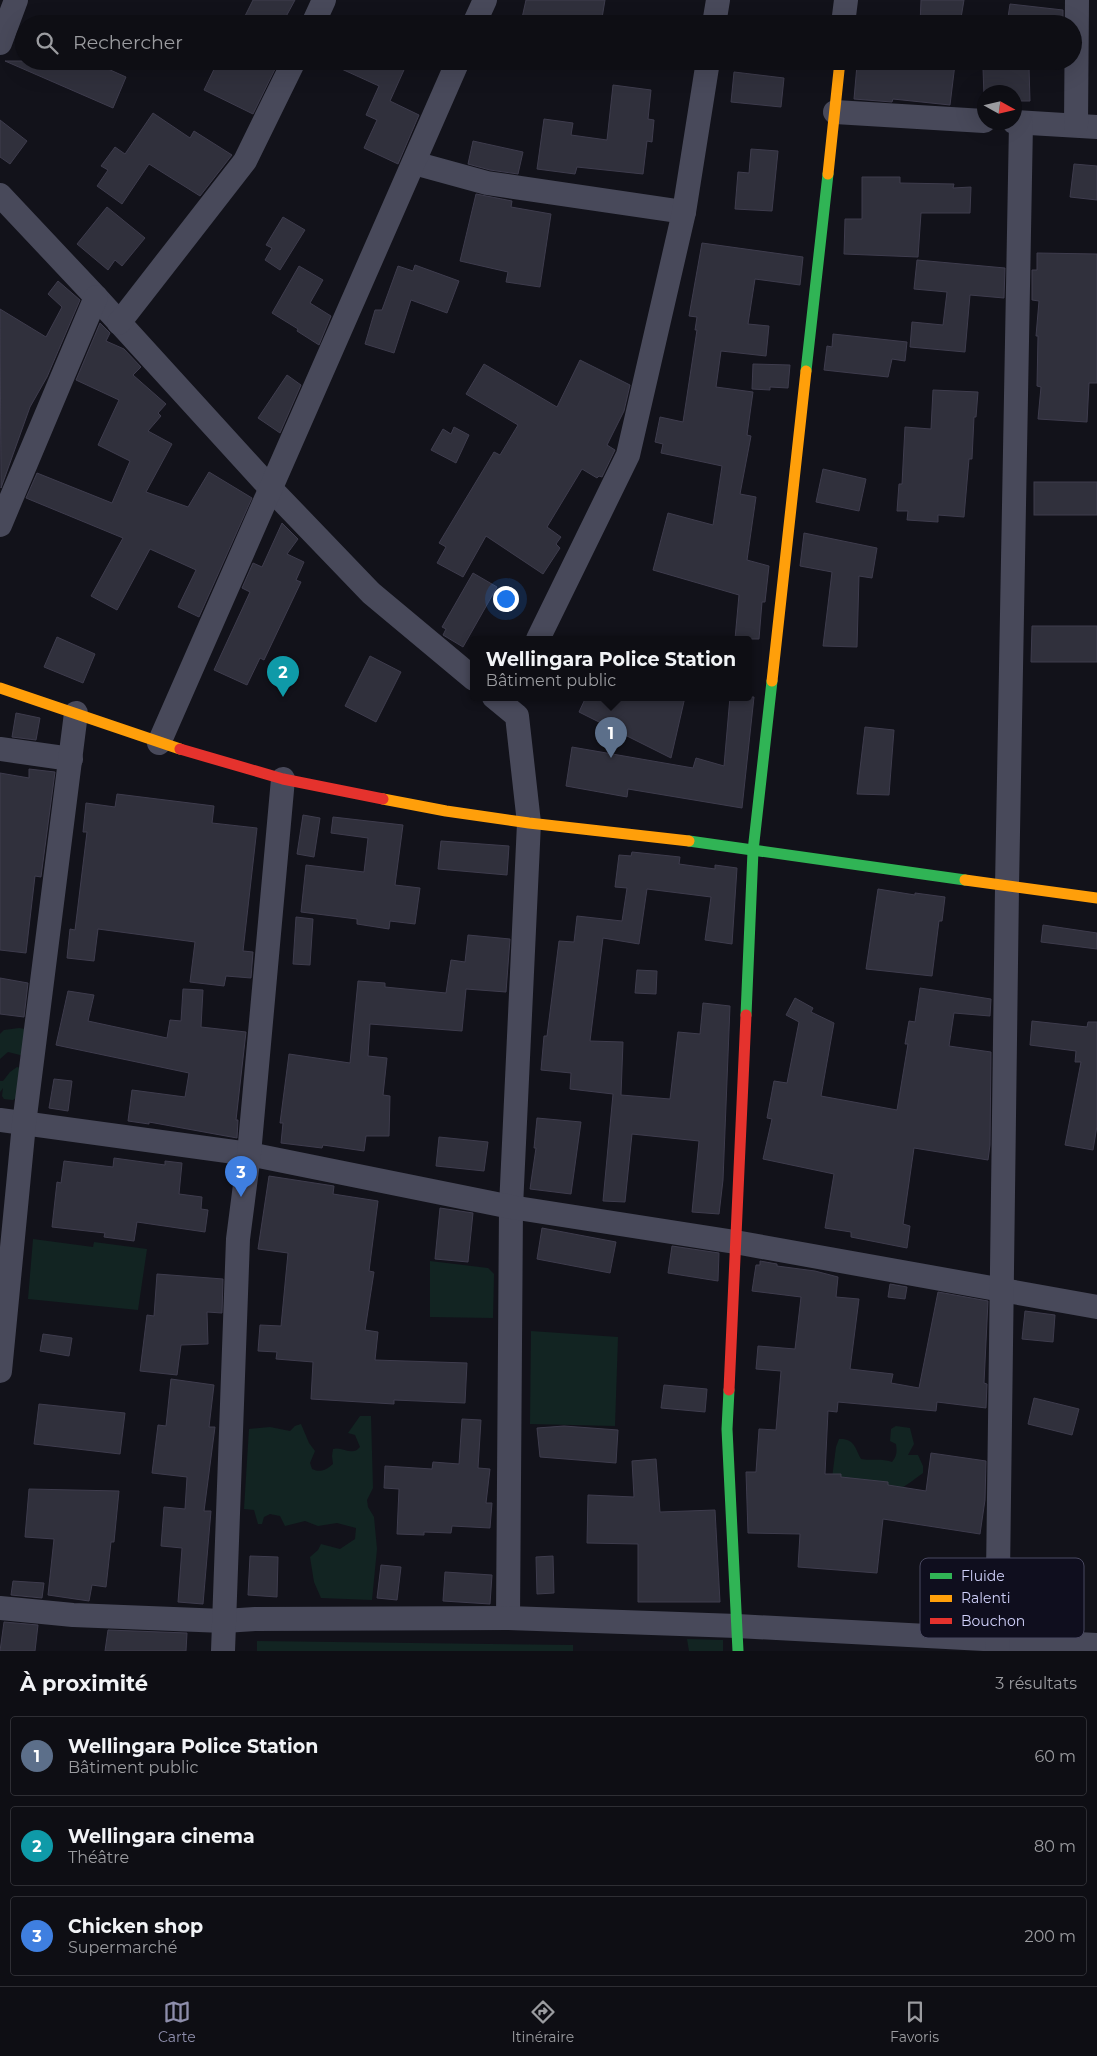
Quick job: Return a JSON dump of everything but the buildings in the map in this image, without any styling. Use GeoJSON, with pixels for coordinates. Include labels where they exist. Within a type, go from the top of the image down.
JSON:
{"type":"FeatureCollection","features":[{"type":"Feature","properties":{"kind":"street"},"geometry":{"type":"LineString","coordinates":[[0,43],[16,0]]}},
{"type":"Feature","properties":{"kind":"street"},"geometry":{"type":"LineString","coordinates":[[317,15],[324,0]]}},
{"type":"Feature","properties":{"kind":"street"},"geometry":{"type":"LineString","coordinates":[[478,15],[484,0]]}},
{"type":"Feature","properties":{"kind":"street"},"geometry":{"type":"LineString","coordinates":[[716,15],[718,0]]}},
{"type":"Feature","properties":{"kind":"street"},"geometry":{"type":"LineString","coordinates":[[844,15],[846,0]]}},
{"type":"Feature","properties":{"kind":"street"},"geometry":{"type":"LineString","coordinates":[[1077,0],[1078,15]]}},
{"type":"Feature","properties":{"kind":"street"},"geometry":{"type":"LineString","coordinates":[[119,323],[245,161],[290,70]]}},
{"type":"Feature","properties":{"kind":"street"},"geometry":{"type":"LineString","coordinates":[[159,743],[272,490],[454,70]]}},
{"type":"Feature","properties":{"kind":"street"},"geometry":{"type":"LineString","coordinates":[[539,636],[628,455],[684,212],[707,70]]}},
{"type":"Feature","properties":{"kind":"street"},"geometry":{"type":"LineString","coordinates":[[738,1651],[727,1429],[753,851],[839,70]]}},
{"type":"Feature","properties":{"kind":"street"},"geometry":{"type":"LineString","coordinates":[[1022,123],[1086,126],[1082,70]]}},
{"type":"Feature","properties":{"kind":"street"},"geometry":{"type":"LineString","coordinates":[[835,112],[977,121]]}},
{"type":"Feature","properties":{"kind":"street"},"geometry":{"type":"LineString","coordinates":[[997,1558],[1018,130]]}},
{"type":"Feature","properties":{"kind":"street"},"geometry":{"type":"LineString","coordinates":[[414,163],[487,183],[684,212]]}},
{"type":"Feature","properties":{"kind":"street"},"geometry":{"type":"LineString","coordinates":[[0,195],[96,296],[272,490],[372,593],[470,676]]}},
{"type":"Feature","properties":{"kind":"street"},"geometry":{"type":"LineString","coordinates":[[0,525],[96,296]]}},
{"type":"Feature","properties":{"kind":"street"},"geometry":{"type":"LineString","coordinates":[[0,688],[159,743],[283,779],[446,811],[529,823],[671,839],[1097,898]]}},
{"type":"Feature","properties":{"kind":"street"},"geometry":{"type":"LineString","coordinates":[[504,701],[520,707],[529,823],[511,1207],[508,1618]]}},
{"type":"Feature","properties":{"kind":"street"},"geometry":{"type":"LineString","coordinates":[[0,1371],[24,1124],[76,714]]}},
{"type":"Feature","properties":{"kind":"street"},"geometry":{"type":"LineString","coordinates":[[0,749],[71,758]]}},
{"type":"Feature","properties":{"kind":"street"},"geometry":{"type":"LineString","coordinates":[[223,1651],[238,1239],[250,1154],[283,779]]}},
{"type":"Feature","properties":{"kind":"street"},"geometry":{"type":"LineString","coordinates":[[0,1120],[250,1154],[511,1207],[735,1242],[1097,1307]]}},
{"type":"Feature","properties":{"kind":"street"},"geometry":{"type":"LineString","coordinates":[[0,1608],[73,1614],[224,1621],[265,1619],[508,1618],[737,1626],[996,1646],[1097,1645]]}},
{"type":"Feature","properties":{"kind":"green space"},"geometry":{"type":"Polygon","coordinates":[[[19,1028],[32,1030],[27,1054],[20,1055],[8,1052],[0,1059],[0,1034],[4,1030],[19,1028]]]}},
{"type":"Feature","properties":{"kind":"green space"},"geometry":{"type":"Polygon","coordinates":[[[17,1067],[25,1069],[16,1098],[13,1100],[4,1099],[2,1096],[3,1088],[0,1092],[0,1081],[3,1081],[17,1067]]]}},
{"type":"Feature","properties":{"kind":"green space"},"geometry":{"type":"Polygon","coordinates":[[[33,1239],[93,1247],[94,1242],[147,1249],[138,1310],[28,1299],[33,1239]]]}},
{"type":"Feature","properties":{"kind":"green space"},"geometry":{"type":"Polygon","coordinates":[[[430,1261],[488,1268],[494,1274],[493,1318],[430,1317],[430,1261]]]}},
{"type":"Feature","properties":{"kind":"green space"},"geometry":{"type":"Polygon","coordinates":[[[531,1331],[618,1337],[615,1426],[530,1424],[531,1331]]]}},
{"type":"Feature","properties":{"kind":"green space"},"geometry":{"type":"Polygon","coordinates":[[[360,1416],[371,1416],[373,1488],[367,1500],[368,1507],[374,1517],[377,1549],[372,1600],[321,1598],[314,1582],[310,1557],[318,1550],[321,1544],[340,1549],[355,1539],[356,1528],[337,1523],[318,1526],[305,1521],[285,1526],[280,1516],[270,1514],[264,1517],[262,1524],[258,1524],[254,1510],[244,1509],[249,1429],[270,1427],[290,1431],[295,1426],[301,1424],[309,1443],[315,1451],[310,1463],[312,1469],[321,1471],[333,1464],[333,1449],[354,1451],[360,1447],[355,1435],[348,1433],[360,1416]]]}},
{"type":"Feature","properties":{"kind":"green space"},"geometry":{"type":"Polygon","coordinates":[[[896,1426],[910,1428],[914,1444],[908,1455],[918,1455],[923,1466],[923,1473],[900,1489],[832,1478],[836,1447],[839,1439],[851,1442],[861,1459],[892,1462],[896,1456],[896,1444],[890,1441],[891,1429],[896,1426]]]}},
{"type":"Feature","properties":{"kind":"green space"},"geometry":{"type":"Polygon","coordinates":[[[687,1639],[723,1640],[723,1651],[689,1651],[687,1639]]]}},
{"type":"Feature","properties":{"kind":"green space"},"geometry":{"type":"Polygon","coordinates":[[[257,1641],[573,1645],[573,1651],[257,1651],[257,1641]]]}},
{"type":"Feature","properties":{"kind":"traffic: fast"},"geometry":{"type":"LineString","coordinates":[[806,371],[828,174]]}},
{"type":"Feature","properties":{"kind":"traffic: fast"},"geometry":{"type":"LineString","coordinates":[[746,1015],[753,851],[772,681]]}},
{"type":"Feature","properties":{"kind":"traffic: fast"},"geometry":{"type":"LineString","coordinates":[[689,841],[965,880]]}},
{"type":"Feature","properties":{"kind":"traffic: fast"},"geometry":{"type":"LineString","coordinates":[[729,1390],[727,1429],[738,1651]]}},
{"type":"Feature","properties":{"kind":"traffic: slow"},"geometry":{"type":"LineString","coordinates":[[828,174],[839,70]]}},
{"type":"Feature","properties":{"kind":"traffic: slow"},"geometry":{"type":"LineString","coordinates":[[772,681],[806,371]]}},
{"type":"Feature","properties":{"kind":"traffic: slow"},"geometry":{"type":"LineString","coordinates":[[0,688],[180,749]]}},
{"type":"Feature","properties":{"kind":"traffic: slow"},"geometry":{"type":"LineString","coordinates":[[383,799],[446,811],[529,823],[689,841]]}},
{"type":"Feature","properties":{"kind":"traffic: slow"},"geometry":{"type":"LineString","coordinates":[[965,880],[1097,898]]}},
{"type":"Feature","properties":{"kind":"traffic: jam"},"geometry":{"type":"LineString","coordinates":[[180,749],[283,779],[383,799]]}},
{"type":"Feature","properties":{"kind":"traffic: jam"},"geometry":{"type":"LineString","coordinates":[[729,1390],[746,1015]]}},
{"type":"Feature","properties":{"kind":"place","name":"Wellingara cinema"},"geometry":{"type":"Point","coordinates":[283,697]}},
{"type":"Feature","properties":{"kind":"place","name":"Wellingara Police Station"},"geometry":{"type":"Point","coordinates":[611,758]}},
{"type":"Feature","properties":{"kind":"place","name":"Chicken shop"},"geometry":{"type":"Point","coordinates":[241,1197]}}]}
